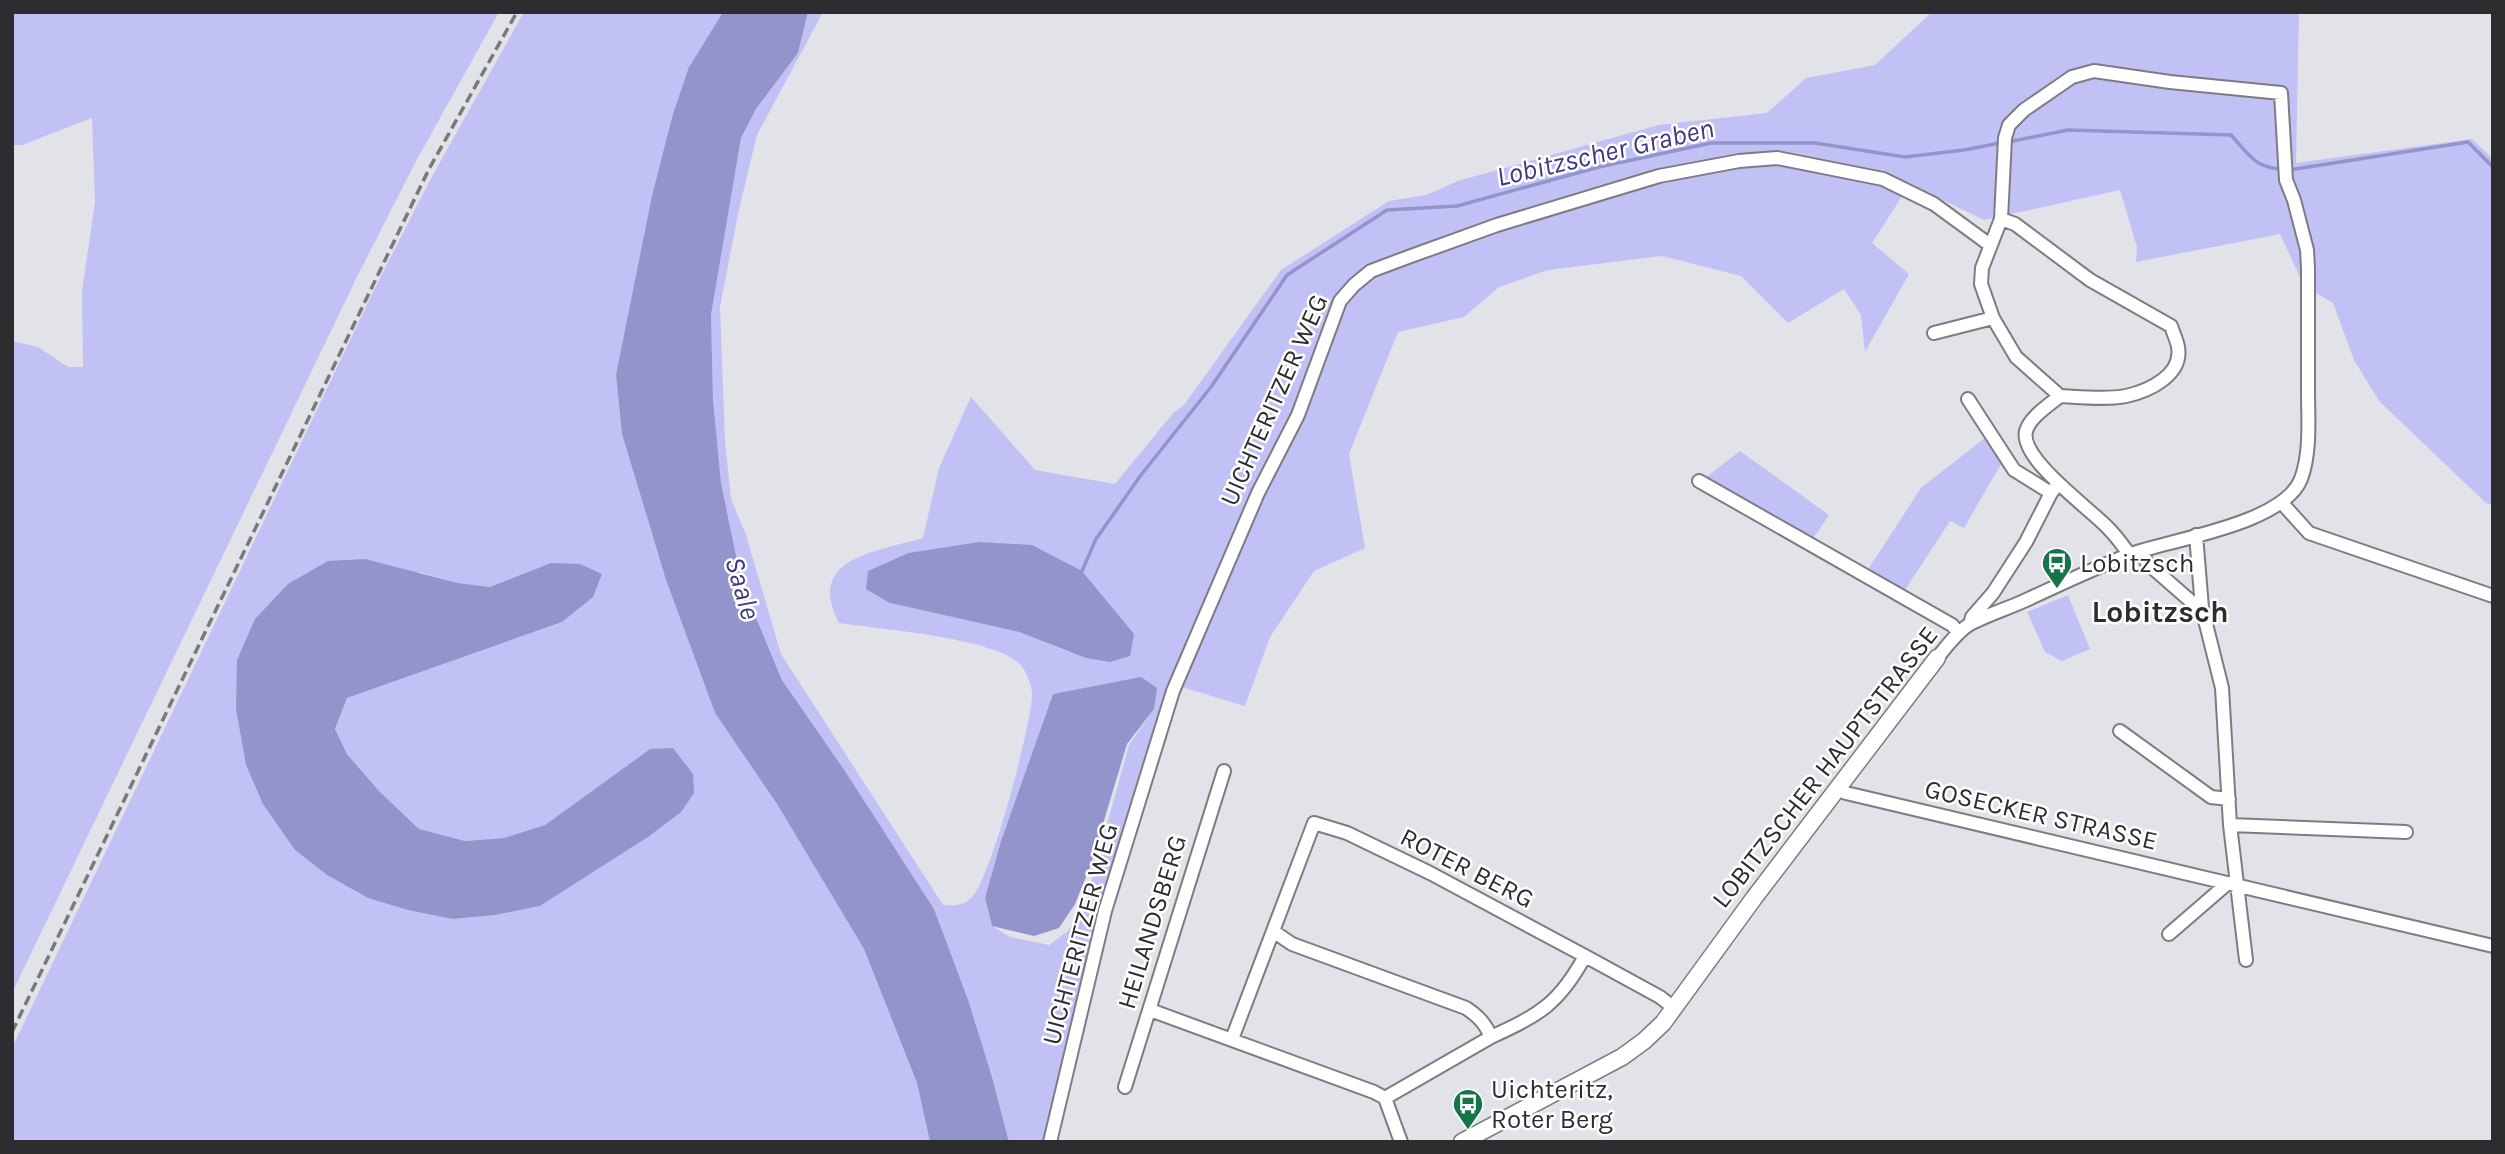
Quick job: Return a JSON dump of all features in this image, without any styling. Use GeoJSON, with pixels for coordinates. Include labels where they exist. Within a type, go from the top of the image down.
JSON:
{"type":"FeatureCollection","features":[{"type":"Feature","properties":{"kind":"street"},"geometry":{"type":"LineString","coordinates":[[2060,396],[2016,357],[1993,318],[1981,284],[1982,268],[2001,219],[2009,125],[2024,110],[2072,77],[2094,71],[2281,93],[2286,180],[2307,250],[2308,435],[2300,481],[2282,503],[2309,533],[2493,596]]}},
{"type":"Feature","properties":{"kind":"street","name":"UICHTERITZER WEG"},"geometry":{"type":"LineString","coordinates":[[1050,1142],[1105,911],[1173,691],[1258,493],[1298,415],[1340,301],[1354,285],[1371,271],[1497,225],[1659,176],[1739,161],[1777,158],[1882,180],[1934,204],[1990,245]]}},
{"type":"Feature","properties":{"kind":"street"},"geometry":{"type":"LineString","coordinates":[[2001,219],[2015,224],[2090,280],[2171,326],[2179,349],[2168,377],[2156,385],[2126,396],[2060,396],[2036,416],[2026,431],[2026,441],[2055,488]]}},
{"type":"Feature","properties":{"kind":"street"},"geometry":{"type":"LineString","coordinates":[[1934,333],[1993,318]]}},
{"type":"Feature","properties":{"kind":"street"},"geometry":{"type":"LineString","coordinates":[[1968,400],[2014,470],[2055,488],[2109,528],[2194,604],[2202,608]]}},
{"type":"Feature","properties":{"kind":"street"},"geometry":{"type":"LineString","coordinates":[[1699,481],[1952,625],[1956,636]]}},
{"type":"Feature","properties":{"kind":"street"},"geometry":{"type":"LineString","coordinates":[[1970,624],[1972,617],[1993,593],[2026,542],[2055,488]]}},
{"type":"Feature","properties":{"kind":"street","name":"LOBITZSCHER HAUPTSTRASSE"},"geometry":{"type":"LineString","coordinates":[[1462,1142],[1622,1057],[1644,1041],[1674,1008],[1754,898],[1937,658],[1970,624],[2136,553],[2241,522],[2282,503]]}},
{"type":"Feature","properties":{"kind":"street"},"geometry":{"type":"LineString","coordinates":[[2196,534],[2202,608],[2222,688],[2232,883],[2246,960]]}},
{"type":"Feature","properties":{"kind":"street"},"geometry":{"type":"LineString","coordinates":[[2120,731],[2211,797],[2229,799]]}},
{"type":"Feature","properties":{"kind":"street","name":"HEILANDSBERG"},"geometry":{"type":"LineString","coordinates":[[1125,1087],[1224,771]]}},
{"type":"Feature","properties":{"kind":"street","name":"GOSECKER STRASSE"},"geometry":{"type":"LineString","coordinates":[[1837,789],[2493,946]]}},
{"type":"Feature","properties":{"kind":"street","name":"ROTER BERG"},"geometry":{"type":"LineString","coordinates":[[1231,1039],[1314,823],[1347,833],[1430,873],[1585,956]]}},
{"type":"Feature","properties":{"kind":"street"},"geometry":{"type":"LineString","coordinates":[[2230,825],[2406,832]]}},
{"type":"Feature","properties":{"kind":"street"},"geometry":{"type":"LineString","coordinates":[[2169,934],[2232,883]]}},
{"type":"Feature","properties":{"kind":"street"},"geometry":{"type":"LineString","coordinates":[[1273,931],[1292,944],[1466,1008],[1477,1015],[1491,1037]]}},
{"type":"Feature","properties":{"kind":"street"},"geometry":{"type":"LineString","coordinates":[[1385,1098],[1548,1007],[1565,989],[1585,956],[1660,997],[1674,1008]]}},
{"type":"Feature","properties":{"kind":"street"},"geometry":{"type":"LineString","coordinates":[[1150,1010],[1374,1092],[1385,1098],[1401,1142]]}},
{"type":"Feature","properties":{"kind":"shaded area"},"geometry":{"type":"Polygon","coordinates":[[[12,12],[499,12],[415,163],[357,277],[12,993],[12,341],[38,347],[68,367],[83,367],[82,291],[95,202],[92,118],[22,145],[12,145],[12,12]]]}},
{"type":"Feature","properties":{"kind":"shaded area"},"geometry":{"type":"Polygon","coordinates":[[[524,12],[723,12],[689,67],[631,304],[616,375],[622,434],[666,580],[715,713],[777,804],[864,949],[917,1083],[930,1142],[12,1142],[12,1048],[376,286],[430,180],[524,12]],[[580,564],[490,587],[458,583],[419,572],[236,710],[246,765],[295,850],[327,875],[368,898],[453,919],[495,915],[540,906],[648,837],[650,749],[545,825],[504,838],[465,841],[419,829],[379,791],[347,754],[335,729],[347,698],[562,622],[602,575],[580,564]]]}},
{"type":"Feature","properties":{"kind":"shaded area"},"geometry":{"type":"Polygon","coordinates":[[[808,12],[823,12],[757,135],[720,307],[725,441],[731,499],[746,535],[781,654],[943,905],[959,905],[972,897],[989,862],[1026,734],[1032,693],[1028,677],[1023,668],[1011,658],[992,649],[938,636],[839,623],[831,601],[831,584],[839,571],[851,561],[923,538],[939,468],[971,397],[1035,470],[1115,484],[1174,412],[1184,405],[1281,270],[1389,201],[1426,195],[1458,181],[1659,125],[1767,113],[1806,78],[1875,65],[1932,12],[2299,12],[2296,163],[2472,139],[2493,159],[2493,505],[2486,503],[2379,401],[2354,360],[2333,303],[2304,286],[2280,234],[2136,262],[2137,247],[2120,190],[1984,220],[1910,184],[1872,243],[1909,274],[1865,352],[1861,315],[1844,289],[1788,323],[1741,276],[1662,256],[1548,270],[1499,287],[1464,317],[1398,332],[1349,454],[1365,548],[1314,571],[1270,637],[1245,706],[1172,684],[1139,774],[1100,909],[1046,1142],[1009,1142],[992,1077],[934,909],[845,771],[782,680],[742,584],[721,483],[713,399],[711,315],[741,138],[756,109],[798,53],[808,12]],[[979,542],[908,553],[869,571],[890,603],[1019,632],[1069,652],[1133,634],[1082,571],[979,542]],[[1141,678],[1053,694],[1001,841],[985,898],[992,926],[1010,937],[1049,945],[1068,931],[1087,897],[1129,745],[1154,709],[1141,678]]]}},
{"type":"Feature","properties":{"kind":"shaded area"},"geometry":{"type":"Polygon","coordinates":[[[1986,437],[2004,459],[1964,528],[1950,521],[1903,593],[1867,571],[1921,488],[1986,437]]]}},
{"type":"Feature","properties":{"kind":"shaded area"},"geometry":{"type":"Polygon","coordinates":[[[1740,451],[1829,515],[1812,540],[1704,479],[1740,451]]]}},
{"type":"Feature","properties":{"kind":"shaded area"},"geometry":{"type":"Polygon","coordinates":[[[2068,595],[2090,649],[2062,661],[2045,652],[2027,612],[2068,595]]]}},
{"type":"Feature","properties":{"kind":"water","name":"Saale"},"geometry":{"type":"Polygon","coordinates":[[[723,12],[808,12],[798,53],[756,109],[741,138],[711,315],[713,399],[721,483],[742,584],[782,680],[845,771],[934,909],[968,1000],[1009,1142],[930,1142],[917,1083],[864,949],[777,804],[715,713],[666,580],[622,434],[616,375],[652,196],[673,114],[689,67],[723,12]]]}},
{"type":"Feature","properties":{"kind":"water"},"geometry":{"type":"Polygon","coordinates":[[[979,542],[1032,545],[1082,571],[1134,634],[1130,656],[1110,662],[1086,658],[1019,632],[890,603],[866,589],[868,571],[908,553],[979,542]]]}},
{"type":"Feature","properties":{"kind":"water"},"geometry":{"type":"Polygon","coordinates":[[[365,559],[458,583],[490,587],[551,563],[580,564],[602,574],[593,597],[562,622],[347,698],[335,729],[347,754],[379,791],[419,829],[465,841],[504,838],[545,825],[650,749],[673,748],[693,774],[694,793],[681,812],[648,837],[540,906],[495,915],[453,919],[368,898],[327,875],[295,850],[263,804],[246,765],[236,710],[237,660],[255,619],[288,584],[328,561],[365,559]]]}},
{"type":"Feature","properties":{"kind":"water"},"geometry":{"type":"Polygon","coordinates":[[[1141,677],[1157,688],[1154,709],[1127,744],[1090,867],[1075,904],[1059,928],[1034,936],[992,926],[985,898],[1001,841],[1053,694],[1141,677]]]}},
{"type":"Feature","properties":{"kind":"waterway","name":"Lobitzscher Graben"},"geometry":{"type":"LineString","coordinates":[[2008,142],[2068,130],[2231,135],[2255,161],[2268,167],[2289,170],[2468,142],[2493,167]]}},
{"type":"Feature","properties":{"kind":"waterway","name":"Lobitzscher Graben"},"geometry":{"type":"LineString","coordinates":[[1082,571],[1096,539],[1141,475],[1211,387],[1287,275],[1387,210],[1457,206],[1599,167],[1711,143],[1815,143],[1905,157],[2000,143]]}},
{"type":"Feature","properties":{"kind":"railway"},"geometry":{"type":"LineString","coordinates":[[12,1032],[429,169],[517,12]]}},
{"type":"Feature","properties":{"kind":"place","name":"Lobitzsch"},"geometry":{"type":"Point","coordinates":[2057,590]}},
{"type":"Feature","properties":{"kind":"place","name":"Uichteritz, Roter Berg"},"geometry":{"type":"Point","coordinates":[1468,1131]}},
{"type":"Feature","properties":{"kind":"district","name":"Lobitzsch"},"geometry":{"type":"Point","coordinates":[2160,612]}}]}
